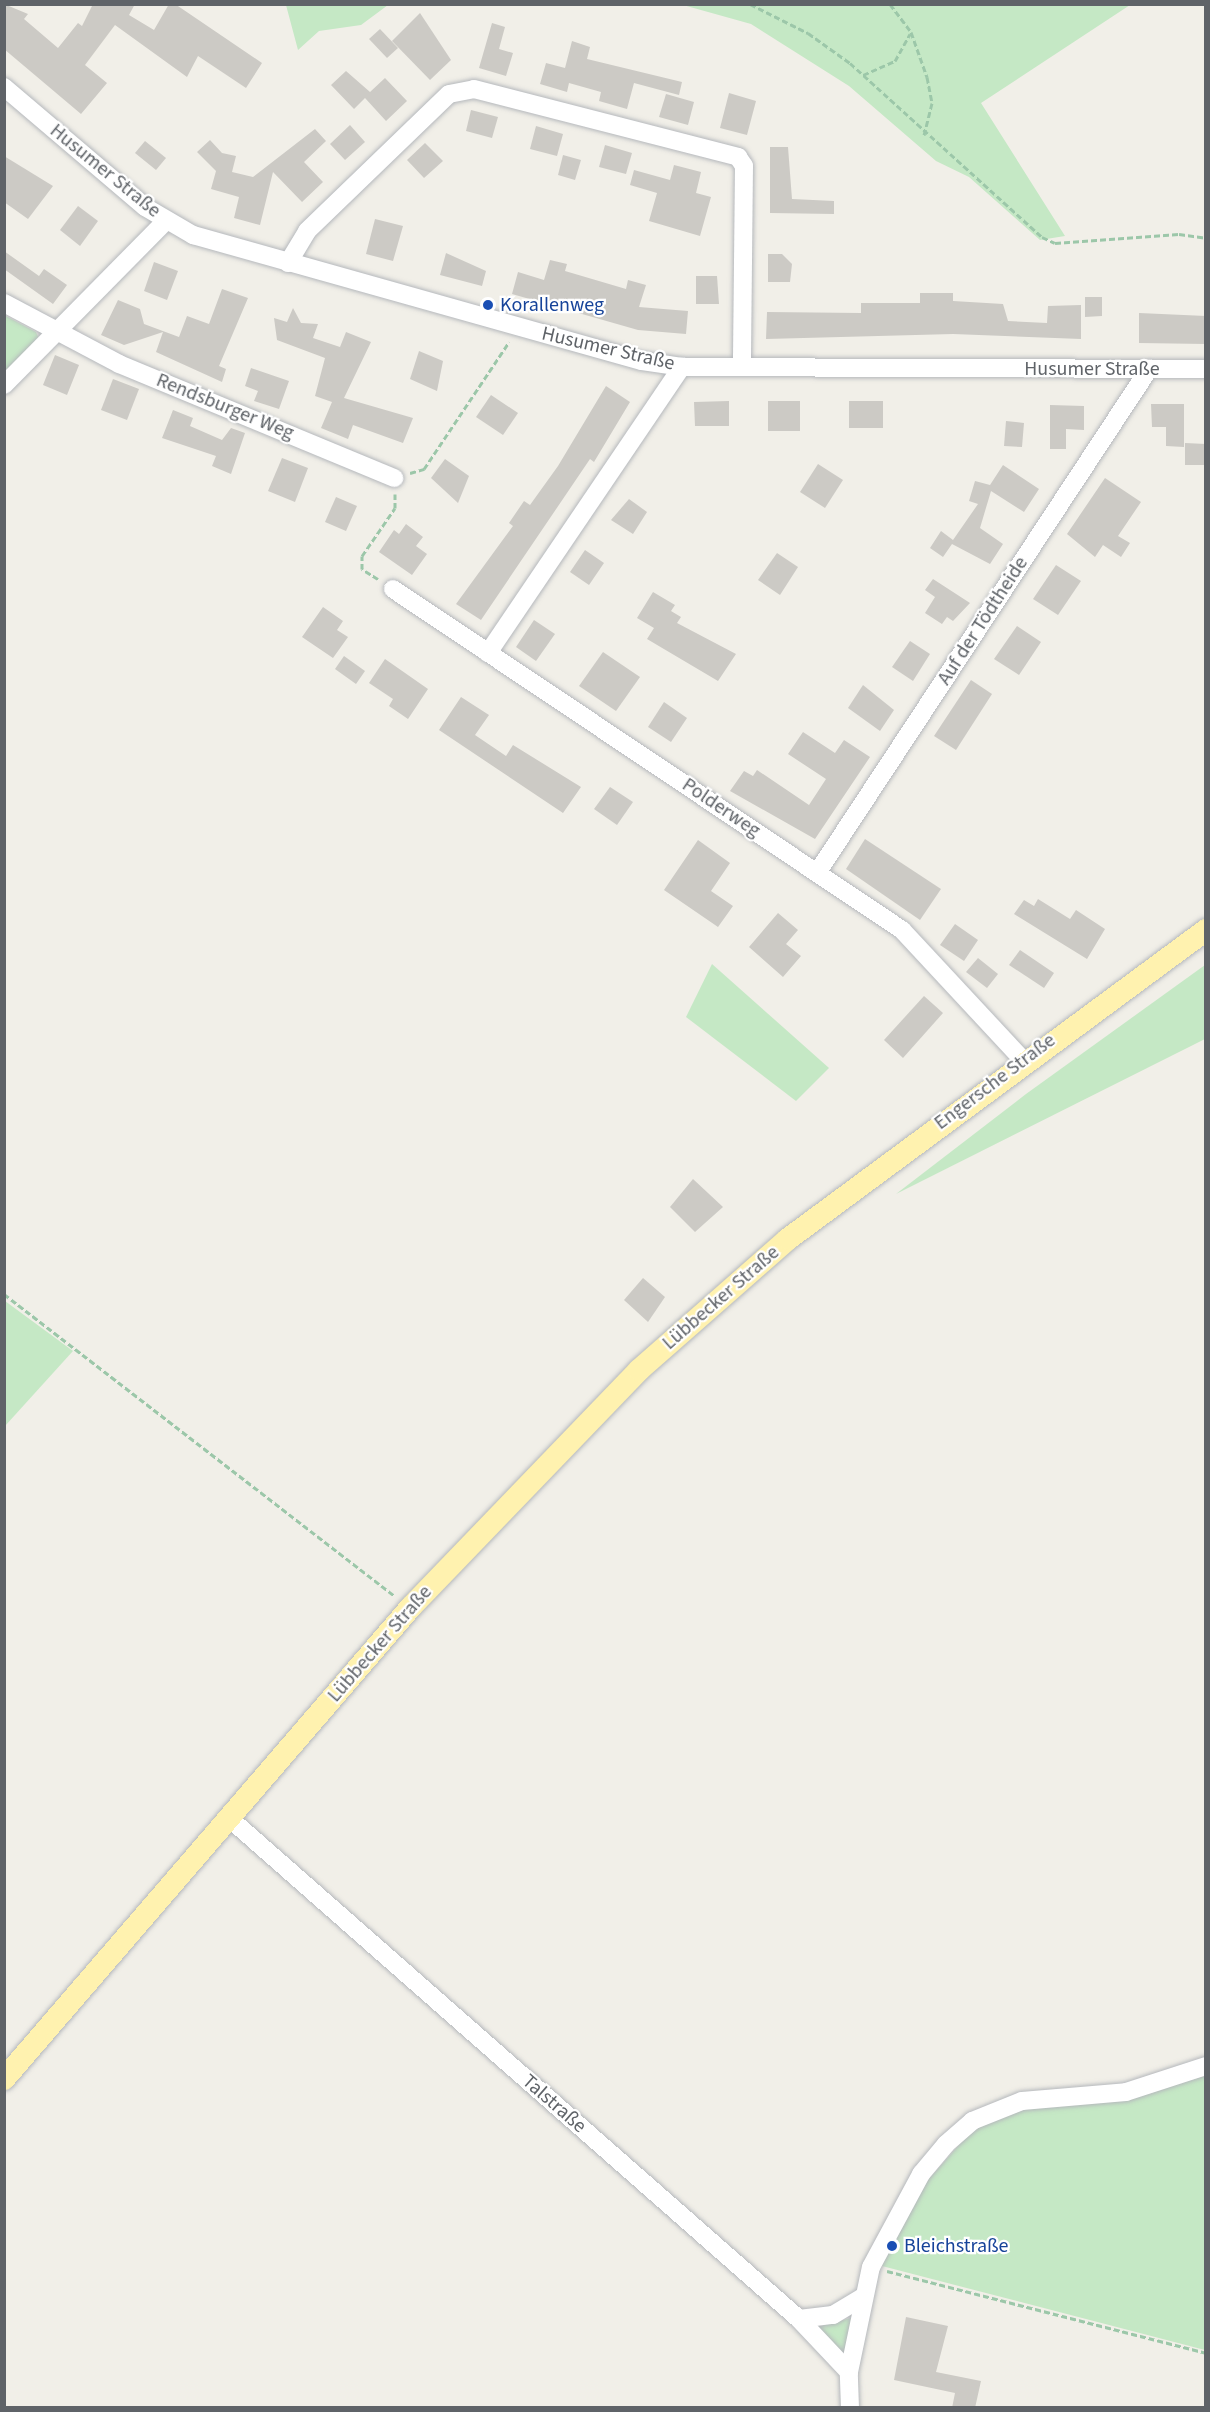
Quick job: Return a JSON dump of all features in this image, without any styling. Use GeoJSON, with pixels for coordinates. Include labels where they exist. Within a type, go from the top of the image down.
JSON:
{"type":"FeatureCollection","features":[{"type":"Feature","properties":{"kind":"main road","name":"Engersche Straße"},"geometry":{"type":"LineString","coordinates":[[788,1239],[1023,1060],[1206,930]]}},
{"type":"Feature","properties":{"kind":"main road","name":"Lübbecker Straße"},"geometry":{"type":"LineString","coordinates":[[4,2079],[410,1608],[639,1370],[788,1239]]}},
{"type":"Feature","properties":{"kind":"street","name":"Husumer Straße"},"geometry":{"type":"LineString","coordinates":[[4,87],[166,221],[229,248],[514,326],[682,367],[1206,369]]}},
{"type":"Feature","properties":{"kind":"street"},"geometry":{"type":"LineString","coordinates":[[288,263],[307,231],[449,93],[474,88],[738,158],[744,166],[742,367]]}},
{"type":"Feature","properties":{"kind":"street"},"geometry":{"type":"LineString","coordinates":[[4,385],[166,221]]}},
{"type":"Feature","properties":{"kind":"street","name":"Rendsburger Weg"},"geometry":{"type":"LineString","coordinates":[[4,303],[119,364],[394,478]]}},
{"type":"Feature","properties":{"kind":"street"},"geometry":{"type":"LineString","coordinates":[[488,652],[682,367]]}},
{"type":"Feature","properties":{"kind":"street","name":"Auf der Tödtheide"},"geometry":{"type":"LineString","coordinates":[[817,873],[1149,369]]}},
{"type":"Feature","properties":{"kind":"street","name":"Polderweg"},"geometry":{"type":"LineString","coordinates":[[393,589],[902,930],[1023,1060]]}},
{"type":"Feature","properties":{"kind":"street","name":"Talstraße"},"geometry":{"type":"LineString","coordinates":[[228,1817],[799,2319],[849,2372]]}},
{"type":"Feature","properties":{"kind":"street"},"geometry":{"type":"LineString","coordinates":[[850,2408],[849,2372],[861,2298],[871,2267],[921,2174],[972,2121],[1022,2100],[1126,2092],[1206,2066]]}},
{"type":"Feature","properties":{"kind":"street"},"geometry":{"type":"LineString","coordinates":[[799,2319],[833,2315],[861,2298]]}},
{"type":"Feature","properties":{"kind":"path"},"geometry":{"type":"LineString","coordinates":[[750,4],[808,33],[863,75],[924,135],[1055,243],[1179,234],[1206,238]]}},
{"type":"Feature","properties":{"kind":"path"},"geometry":{"type":"LineString","coordinates":[[890,4],[911,32],[932,103],[924,135]]}},
{"type":"Feature","properties":{"kind":"path"},"geometry":{"type":"LineString","coordinates":[[863,75],[894,61],[911,32]]}},
{"type":"Feature","properties":{"kind":"path"},"geometry":{"type":"LineString","coordinates":[[362,569],[362,556],[395,508],[394,478],[424,468],[507,350],[514,326]]}},
{"type":"Feature","properties":{"kind":"path"},"geometry":{"type":"LineString","coordinates":[[4,1294],[410,1608]]}},
{"type":"Feature","properties":{"kind":"path"},"geometry":{"type":"LineString","coordinates":[[871,2267],[1206,2353]]}},
{"type":"Feature","properties":{"kind":"green space"},"geometry":{"type":"Polygon","coordinates":[[[286,4],[388,5],[361,25],[319,31],[298,50],[286,4]]]}},
{"type":"Feature","properties":{"kind":"green space"},"geometry":{"type":"Polygon","coordinates":[[[683,5],[1130,5],[981,103],[1065,236],[1040,240],[969,177],[936,161],[849,86],[751,24],[683,5]]]}},
{"type":"Feature","properties":{"kind":"green space"},"geometry":{"type":"Polygon","coordinates":[[[4,315],[36,332],[40,341],[4,377],[4,315]]]}},
{"type":"Feature","properties":{"kind":"green space"},"geometry":{"type":"Polygon","coordinates":[[[712,964],[829,1068],[796,1101],[686,1017],[712,964]]]}},
{"type":"Feature","properties":{"kind":"green space"},"geometry":{"type":"Polygon","coordinates":[[[1205,965],[1205,1039],[896,1194],[1026,1094],[1205,965]]]}},
{"type":"Feature","properties":{"kind":"green space"},"geometry":{"type":"Polygon","coordinates":[[[5,1301],[73,1351],[5,1426],[5,1301]]]}},
{"type":"Feature","properties":{"kind":"green space"},"geometry":{"type":"Polygon","coordinates":[[[1205,2076],[1205,2350],[882,2266],[920,2189],[974,2128],[1027,2106],[1117,2100],[1205,2076]]]}},
{"type":"Feature","properties":{"kind":"green space"},"geometry":{"type":"Polygon","coordinates":[[[851,2318],[847,2358],[817,2327],[851,2318]]]}},
{"type":"Feature","properties":{"kind":"building"},"geometry":{"type":"Polygon","coordinates":[[[4,4],[28,14],[24,19],[58,48],[78,23],[82,26],[93,4],[135,4],[129,15],[154,30],[169,4],[175,4],[262,63],[246,88],[198,56],[187,77],[115,25],[85,65],[107,83],[81,114],[4,49],[4,4]]]}},
{"type":"Feature","properties":{"kind":"building"},"geometry":{"type":"Polygon","coordinates":[[[420,13],[451,60],[430,80],[392,41],[420,13]]]}},
{"type":"Feature","properties":{"kind":"building"},"geometry":{"type":"Polygon","coordinates":[[[492,23],[505,27],[499,49],[513,53],[506,76],[479,68],[492,23]]]}},
{"type":"Feature","properties":{"kind":"building"},"geometry":{"type":"Polygon","coordinates":[[[380,29],[398,48],[387,58],[369,39],[380,29]]]}},
{"type":"Feature","properties":{"kind":"building"},"geometry":{"type":"Polygon","coordinates":[[[572,41],[590,47],[587,59],[682,82],[679,95],[634,83],[627,109],[599,101],[601,92],[569,83],[567,92],[540,84],[546,63],[565,68],[572,41]]]}},
{"type":"Feature","properties":{"kind":"building"},"geometry":{"type":"Polygon","coordinates":[[[346,71],[370,92],[385,78],[407,101],[386,121],[365,98],[354,109],[331,85],[346,71]]]}},
{"type":"Feature","properties":{"kind":"building"},"geometry":{"type":"Polygon","coordinates":[[[729,93],[756,101],[747,135],[720,128],[729,93]]]}},
{"type":"Feature","properties":{"kind":"building"},"geometry":{"type":"Polygon","coordinates":[[[666,94],[694,102],[688,125],[659,117],[666,94]]]}},
{"type":"Feature","properties":{"kind":"building"},"geometry":{"type":"Polygon","coordinates":[[[471,110],[498,117],[492,138],[466,131],[471,110]]]}},
{"type":"Feature","properties":{"kind":"building"},"geometry":{"type":"Polygon","coordinates":[[[350,125],[365,142],[345,160],[330,144],[350,125]]]}},
{"type":"Feature","properties":{"kind":"building"},"geometry":{"type":"Polygon","coordinates":[[[536,126],[563,134],[557,156],[530,149],[536,126]]]}},
{"type":"Feature","properties":{"kind":"building"},"geometry":{"type":"Polygon","coordinates":[[[315,129],[326,141],[304,162],[323,182],[302,202],[273,172],[260,225],[234,218],[239,197],[211,189],[216,171],[197,152],[210,140],[222,153],[236,156],[232,172],[253,177],[315,129]]]}},
{"type":"Feature","properties":{"kind":"building"},"geometry":{"type":"Polygon","coordinates":[[[145,141],[166,158],[156,170],[135,153],[145,141]]]}},
{"type":"Feature","properties":{"kind":"building"},"geometry":{"type":"Polygon","coordinates":[[[425,143],[443,161],[424,178],[407,160],[425,143]]]}},
{"type":"Feature","properties":{"kind":"building"},"geometry":{"type":"Polygon","coordinates":[[[605,145],[632,153],[626,174],[599,167],[605,145]]]}},
{"type":"Feature","properties":{"kind":"building"},"geometry":{"type":"Polygon","coordinates":[[[770,147],[788,147],[792,199],[834,201],[834,214],[770,213],[770,147]]]}},
{"type":"Feature","properties":{"kind":"building"},"geometry":{"type":"Polygon","coordinates":[[[563,155],[581,160],[575,180],[558,175],[563,155]]]}},
{"type":"Feature","properties":{"kind":"building"},"geometry":{"type":"Polygon","coordinates":[[[4,156],[53,186],[28,219],[4,202],[4,156]]]}},
{"type":"Feature","properties":{"kind":"building"},"geometry":{"type":"Polygon","coordinates":[[[674,165],[701,172],[696,193],[711,197],[700,236],[649,221],[657,193],[630,185],[634,170],[670,180],[674,165]]]}},
{"type":"Feature","properties":{"kind":"building"},"geometry":{"type":"Polygon","coordinates":[[[78,206],[98,221],[80,246],[60,230],[78,206]]]}},
{"type":"Feature","properties":{"kind":"building"},"geometry":{"type":"Polygon","coordinates":[[[375,219],[403,226],[393,261],[366,254],[375,219]]]}},
{"type":"Feature","properties":{"kind":"building"},"geometry":{"type":"Polygon","coordinates":[[[4,251],[39,276],[44,269],[67,285],[53,304],[4,269],[4,251]]]}},
{"type":"Feature","properties":{"kind":"building"},"geometry":{"type":"Polygon","coordinates":[[[446,253],[486,271],[482,286],[440,275],[446,253]]]}},
{"type":"Feature","properties":{"kind":"building"},"geometry":{"type":"Polygon","coordinates":[[[768,254],[782,254],[792,264],[790,282],[768,282],[768,254]]]}},
{"type":"Feature","properties":{"kind":"building"},"geometry":{"type":"Polygon","coordinates":[[[550,260],[567,264],[565,271],[626,289],[628,280],[646,285],[639,307],[688,311],[686,334],[638,330],[512,294],[518,272],[544,280],[550,260]]]}},
{"type":"Feature","properties":{"kind":"building"},"geometry":{"type":"Polygon","coordinates":[[[154,262],[178,271],[167,300],[144,291],[154,262]]]}},
{"type":"Feature","properties":{"kind":"building"},"geometry":{"type":"Polygon","coordinates":[[[696,276],[717,276],[719,304],[696,304],[696,276]]]}},
{"type":"Feature","properties":{"kind":"building"},"geometry":{"type":"Polygon","coordinates":[[[222,289],[248,298],[219,366],[226,369],[222,382],[156,352],[163,332],[124,345],[101,335],[118,300],[140,309],[144,324],[179,337],[187,316],[209,324],[222,289]]]}},
{"type":"Feature","properties":{"kind":"building"},"geometry":{"type":"Polygon","coordinates":[[[920,293],[953,293],[953,301],[1003,304],[1008,321],[1047,323],[1048,306],[1081,305],[1081,339],[953,334],[766,339],[767,312],[861,313],[861,303],[920,303],[920,293]]]}},
{"type":"Feature","properties":{"kind":"building"},"geometry":{"type":"Polygon","coordinates":[[[1085,297],[1102,297],[1102,316],[1085,317],[1085,297]]]}},
{"type":"Feature","properties":{"kind":"building"},"geometry":{"type":"Polygon","coordinates":[[[293,308],[301,323],[318,324],[313,338],[340,347],[346,332],[371,342],[344,398],[413,418],[403,443],[353,425],[348,439],[321,428],[332,402],[315,396],[325,358],[277,340],[274,318],[287,322],[293,308]]]}},
{"type":"Feature","properties":{"kind":"building"},"geometry":{"type":"Polygon","coordinates":[[[1139,313],[1206,316],[1206,344],[1139,343],[1139,313]]]}},
{"type":"Feature","properties":{"kind":"building"},"geometry":{"type":"Polygon","coordinates":[[[419,351],[443,361],[437,391],[410,379],[419,351]]]}},
{"type":"Feature","properties":{"kind":"building"},"geometry":{"type":"Polygon","coordinates":[[[55,355],[79,365],[67,395],[43,385],[55,355]]]}},
{"type":"Feature","properties":{"kind":"building"},"geometry":{"type":"Polygon","coordinates":[[[251,368],[289,381],[279,409],[254,401],[258,391],[245,386],[251,368]]]}},
{"type":"Feature","properties":{"kind":"building"},"geometry":{"type":"Polygon","coordinates":[[[113,379],[139,389],[127,420],[101,410],[113,379]]]}},
{"type":"Feature","properties":{"kind":"building"},"geometry":{"type":"Polygon","coordinates":[[[606,386],[630,402],[594,462],[590,459],[481,620],[456,604],[513,526],[509,523],[524,501],[530,505],[558,466],[606,386]]]}},
{"type":"Feature","properties":{"kind":"building"},"geometry":{"type":"Polygon","coordinates":[[[491,395],[518,413],[503,435],[476,417],[491,395]]]}},
{"type":"Feature","properties":{"kind":"building"},"geometry":{"type":"Polygon","coordinates":[[[729,401],[729,426],[695,426],[694,402],[729,401]]]}},
{"type":"Feature","properties":{"kind":"building"},"geometry":{"type":"Polygon","coordinates":[[[768,401],[800,401],[800,431],[768,431],[768,401]]]}},
{"type":"Feature","properties":{"kind":"building"},"geometry":{"type":"Polygon","coordinates":[[[849,401],[883,401],[883,428],[849,428],[849,401]]]}},
{"type":"Feature","properties":{"kind":"building"},"geometry":{"type":"Polygon","coordinates":[[[1151,404],[1184,404],[1184,447],[1166,446],[1166,427],[1152,427],[1151,404]]]}},
{"type":"Feature","properties":{"kind":"building"},"geometry":{"type":"Polygon","coordinates":[[[1050,405],[1084,406],[1084,430],[1066,429],[1066,449],[1050,449],[1050,405]]]}},
{"type":"Feature","properties":{"kind":"building"},"geometry":{"type":"Polygon","coordinates":[[[173,410],[193,418],[190,426],[222,440],[231,428],[245,433],[231,474],[212,466],[216,456],[162,438],[173,410]]]}},
{"type":"Feature","properties":{"kind":"building"},"geometry":{"type":"Polygon","coordinates":[[[1006,421],[1024,423],[1022,447],[1004,446],[1006,421]]]}},
{"type":"Feature","properties":{"kind":"building"},"geometry":{"type":"Polygon","coordinates":[[[1185,443],[1206,444],[1206,465],[1185,465],[1185,443]]]}},
{"type":"Feature","properties":{"kind":"building"},"geometry":{"type":"Polygon","coordinates":[[[282,458],[308,468],[295,502],[268,491],[282,458]]]}},
{"type":"Feature","properties":{"kind":"building"},"geometry":{"type":"Polygon","coordinates":[[[445,459],[469,476],[458,503],[431,478],[445,459]]]}},
{"type":"Feature","properties":{"kind":"building"},"geometry":{"type":"Polygon","coordinates":[[[818,464],[843,480],[825,508],[800,492],[818,464]]]}},
{"type":"Feature","properties":{"kind":"building"},"geometry":{"type":"Polygon","coordinates":[[[1003,465],[1039,489],[1024,512],[991,491],[980,528],[1003,544],[990,564],[952,544],[943,557],[930,548],[941,531],[953,540],[978,504],[969,501],[975,481],[990,485],[1003,465]]]}},
{"type":"Feature","properties":{"kind":"building"},"geometry":{"type":"Polygon","coordinates":[[[1105,478],[1141,502],[1118,536],[1130,543],[1121,557],[1103,545],[1095,557],[1067,534],[1105,478]]]}},
{"type":"Feature","properties":{"kind":"building"},"geometry":{"type":"Polygon","coordinates":[[[336,497],[357,506],[346,531],[325,522],[336,497]]]}},
{"type":"Feature","properties":{"kind":"building"},"geometry":{"type":"Polygon","coordinates":[[[629,499],[647,512],[633,534],[611,520],[629,499]]]}},
{"type":"Feature","properties":{"kind":"building"},"geometry":{"type":"Polygon","coordinates":[[[406,524],[423,537],[416,546],[427,554],[412,575],[379,552],[394,530],[399,534],[406,524]]]}},
{"type":"Feature","properties":{"kind":"building"},"geometry":{"type":"Polygon","coordinates":[[[585,550],[604,563],[589,585],[570,572],[585,550]]]}},
{"type":"Feature","properties":{"kind":"building"},"geometry":{"type":"Polygon","coordinates":[[[777,553],[798,567],[780,595],[758,580],[777,553]]]}},
{"type":"Feature","properties":{"kind":"building"},"geometry":{"type":"Polygon","coordinates":[[[1056,565],[1081,581],[1058,615],[1033,599],[1056,565]]]}},
{"type":"Feature","properties":{"kind":"building"},"geometry":{"type":"Polygon","coordinates":[[[933,579],[970,603],[953,621],[947,617],[942,624],[925,613],[935,597],[925,590],[933,579]]]}},
{"type":"Feature","properties":{"kind":"building"},"geometry":{"type":"Polygon","coordinates":[[[653,592],[675,605],[671,611],[681,617],[677,623],[736,654],[718,681],[647,639],[654,628],[637,618],[653,592]]]}},
{"type":"Feature","properties":{"kind":"building"},"geometry":{"type":"Polygon","coordinates":[[[323,607],[343,621],[337,630],[348,637],[333,658],[302,637],[323,607]]]}},
{"type":"Feature","properties":{"kind":"building"},"geometry":{"type":"Polygon","coordinates":[[[534,620],[555,634],[536,661],[516,647],[534,620]]]}},
{"type":"Feature","properties":{"kind":"building"},"geometry":{"type":"Polygon","coordinates":[[[1017,626],[1041,642],[1019,675],[994,659],[1017,626]]]}},
{"type":"Feature","properties":{"kind":"building"},"geometry":{"type":"Polygon","coordinates":[[[910,641],[930,654],[913,681],[892,667],[910,641]]]}},
{"type":"Feature","properties":{"kind":"building"},"geometry":{"type":"Polygon","coordinates":[[[603,652],[640,677],[616,711],[579,686],[603,652]]]}},
{"type":"Feature","properties":{"kind":"building"},"geometry":{"type":"Polygon","coordinates":[[[344,656],[365,671],[356,684],[335,669],[344,656]]]}},
{"type":"Feature","properties":{"kind":"building"},"geometry":{"type":"Polygon","coordinates":[[[385,659],[428,689],[408,719],[389,706],[393,699],[369,683],[385,659]]]}},
{"type":"Feature","properties":{"kind":"building"},"geometry":{"type":"Polygon","coordinates":[[[971,680],[992,694],[956,750],[934,736],[971,680]]]}},
{"type":"Feature","properties":{"kind":"building"},"geometry":{"type":"Polygon","coordinates":[[[863,685],[894,710],[880,731],[848,708],[863,685]]]}},
{"type":"Feature","properties":{"kind":"building"},"geometry":{"type":"Polygon","coordinates":[[[461,697],[489,715],[475,735],[506,756],[513,745],[581,787],[563,813],[439,730],[461,697]]]}},
{"type":"Feature","properties":{"kind":"building"},"geometry":{"type":"Polygon","coordinates":[[[664,702],[687,718],[671,742],[648,727],[664,702]]]}},
{"type":"Feature","properties":{"kind":"building"},"geometry":{"type":"Polygon","coordinates":[[[803,732],[835,753],[844,740],[870,757],[815,839],[730,791],[744,771],[753,776],[757,770],[809,805],[826,779],[788,754],[803,732]]]}},
{"type":"Feature","properties":{"kind":"building"},"geometry":{"type":"Polygon","coordinates":[[[610,787],[633,802],[617,825],[594,809],[610,787]]]}},
{"type":"Feature","properties":{"kind":"building"},"geometry":{"type":"Polygon","coordinates":[[[865,839],[941,889],[920,920],[846,869],[865,839]]]}},
{"type":"Feature","properties":{"kind":"building"},"geometry":{"type":"Polygon","coordinates":[[[698,840],[730,863],[711,891],[733,906],[718,927],[664,890],[698,840]]]}},
{"type":"Feature","properties":{"kind":"building"},"geometry":{"type":"Polygon","coordinates":[[[1038,899],[1070,919],[1076,910],[1105,929],[1087,959],[1014,914],[1024,900],[1034,906],[1038,899]]]}},
{"type":"Feature","properties":{"kind":"building"},"geometry":{"type":"Polygon","coordinates":[[[778,913],[798,930],[786,944],[801,956],[783,977],[749,947],[778,913]]]}},
{"type":"Feature","properties":{"kind":"building"},"geometry":{"type":"Polygon","coordinates":[[[955,924],[978,940],[964,961],[940,945],[955,924]]]}},
{"type":"Feature","properties":{"kind":"building"},"geometry":{"type":"Polygon","coordinates":[[[1020,950],[1054,973],[1044,988],[1009,965],[1020,950]]]}},
{"type":"Feature","properties":{"kind":"building"},"geometry":{"type":"Polygon","coordinates":[[[978,958],[998,974],[987,988],[966,972],[978,958]]]}},
{"type":"Feature","properties":{"kind":"building"},"geometry":{"type":"Polygon","coordinates":[[[924,996],[943,1013],[903,1058],[884,1040],[924,996]]]}},
{"type":"Feature","properties":{"kind":"building"},"geometry":{"type":"Polygon","coordinates":[[[693,1179],[723,1207],[695,1232],[670,1207],[693,1179]]]}},
{"type":"Feature","properties":{"kind":"building"},"geometry":{"type":"Polygon","coordinates":[[[643,1278],[665,1297],[648,1322],[624,1300],[643,1278]]]}},
{"type":"Feature","properties":{"kind":"building"},"geometry":{"type":"Polygon","coordinates":[[[906,2317],[948,2326],[936,2372],[981,2381],[975,2408],[952,2408],[955,2393],[894,2380],[906,2317]]]}},
{"type":"Feature","properties":{"kind":"place","name":"Korallenweg"},"geometry":{"type":"Point","coordinates":[488,305]}},
{"type":"Feature","properties":{"kind":"place","name":"Bleichstraße"},"geometry":{"type":"Point","coordinates":[892,2246]}}]}
